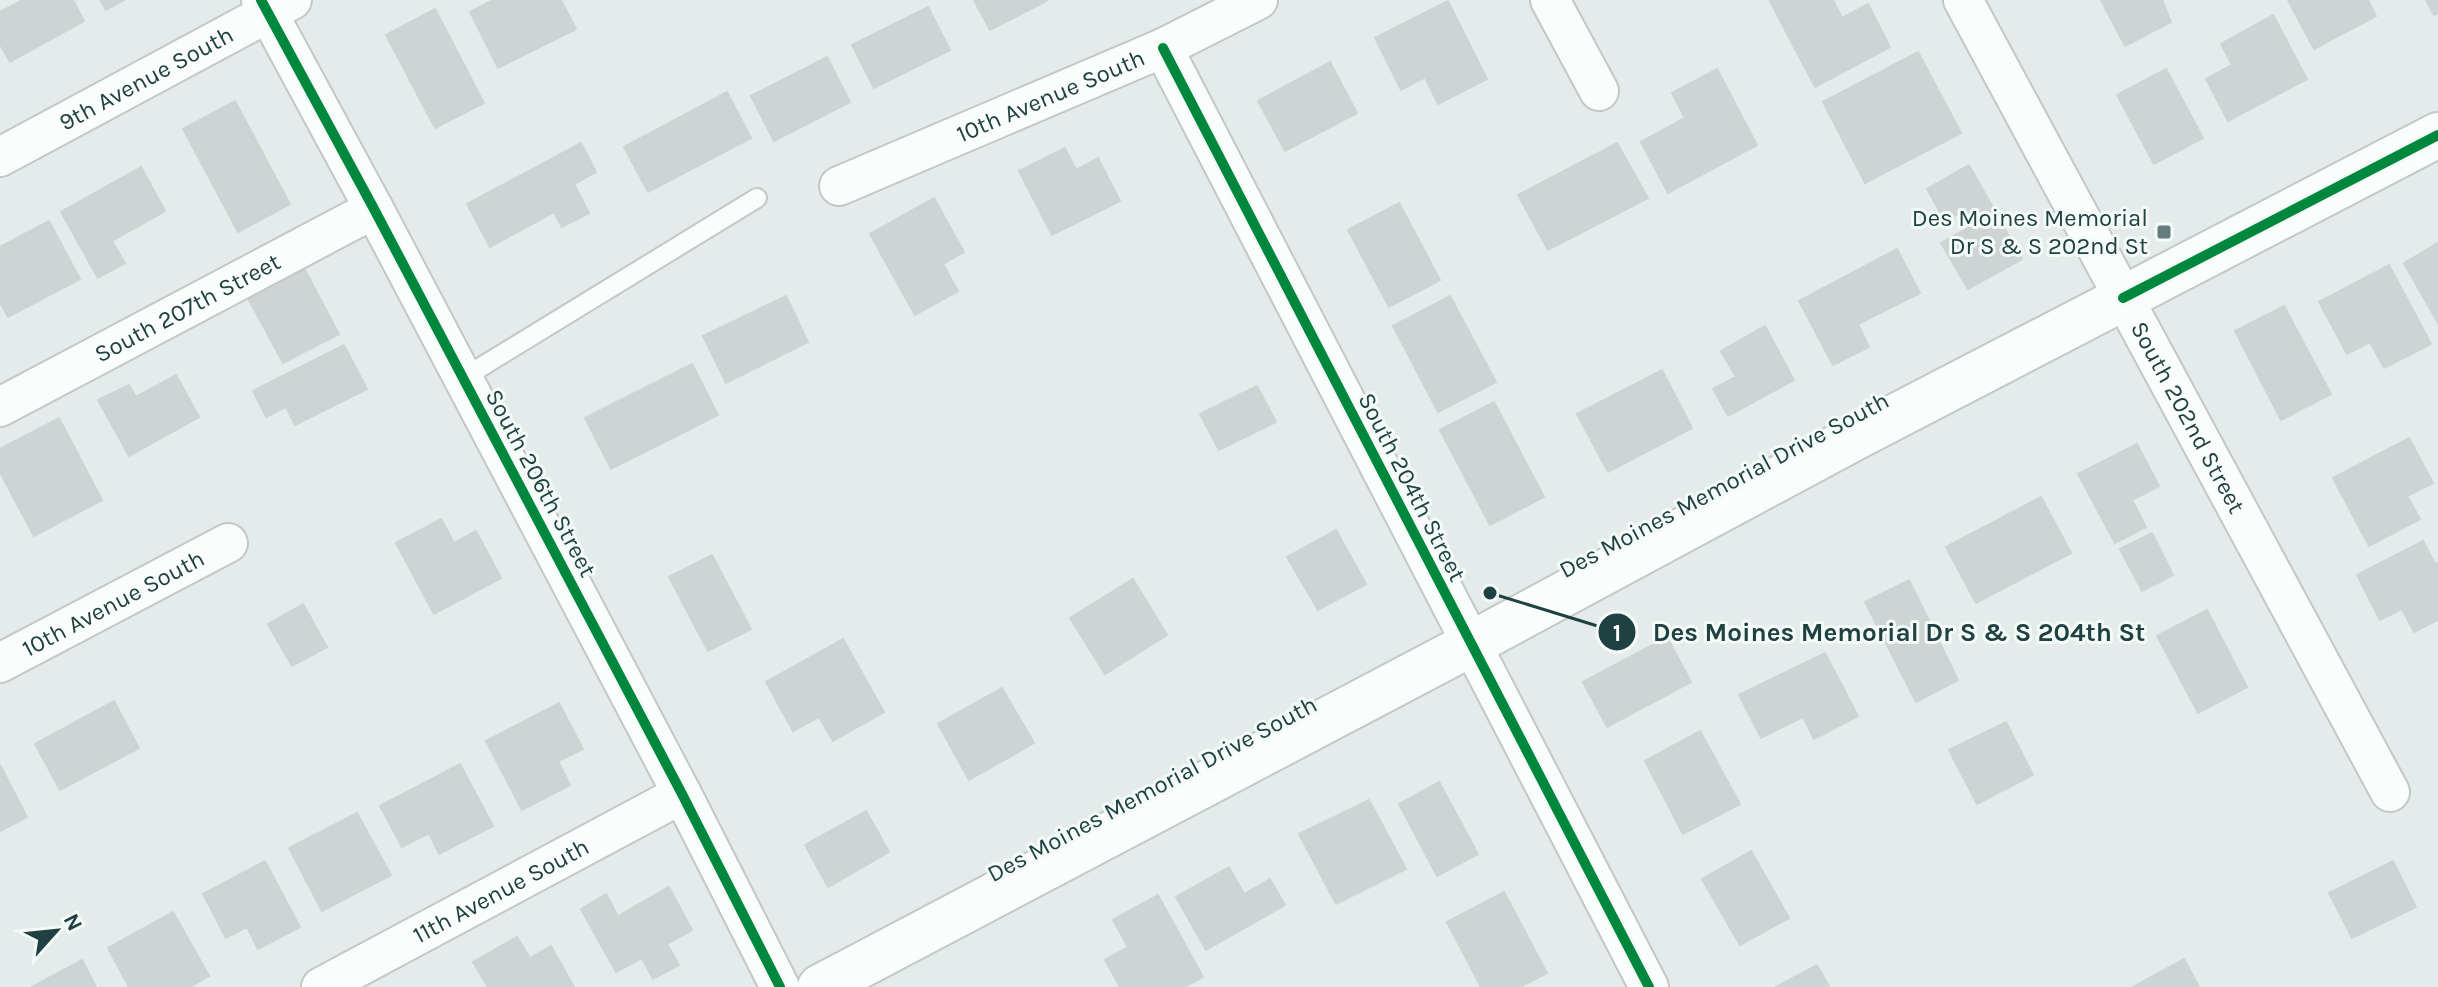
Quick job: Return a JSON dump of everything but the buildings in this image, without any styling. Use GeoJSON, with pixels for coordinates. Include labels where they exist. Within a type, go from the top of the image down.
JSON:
{"type":"FeatureCollection","features":[{"type":"Feature","properties":{"kind":"main road","name":"Des Moines Memorial Drive South"},"geometry":{"type":"LineString","coordinates":[[820,987],[1843,444],[2438,135]]}},
{"type":"Feature","properties":{"kind":"street","name":"10th Avenue South"},"geometry":{"type":"LineString","coordinates":[[839,186],[1163,48],[1258,0]]}},
{"type":"Feature","properties":{"kind":"street"},"geometry":{"type":"LineString","coordinates":[[1550,0],[1599,91]]}},
{"type":"Feature","properties":{"kind":"street","name":"South 202nd Street"},"geometry":{"type":"LineString","coordinates":[[1963,0],[2390,792]]}},
{"type":"Feature","properties":{"kind":"street","name":"9th Avenue South"},"geometry":{"type":"LineString","coordinates":[[0,157],[274,4]]}},
{"type":"Feature","properties":{"kind":"street","name":"South 206th Street"},"geometry":{"type":"LineString","coordinates":[[274,4],[374,209],[682,794],[780,987]]}},
{"type":"Feature","properties":{"kind":"street","name":"South 204th Street"},"geometry":{"type":"LineString","coordinates":[[1163,48],[1649,987]]}},
{"type":"Feature","properties":{"kind":"street","name":"South 207th Street"},"geometry":{"type":"LineString","coordinates":[[0,407],[374,209]]}},
{"type":"Feature","properties":{"kind":"street","name":"10th Avenue South"},"geometry":{"type":"LineString","coordinates":[[0,663],[228,543]]}},
{"type":"Feature","properties":{"kind":"street","name":"11th Avenue South"},"geometry":{"type":"LineString","coordinates":[[321,987],[682,794]]}},
{"type":"Feature","properties":{"kind":"lane"},"geometry":{"type":"LineString","coordinates":[[463,378],[757,198]]}},
{"type":"Feature","properties":{"kind":"cycle path"},"geometry":{"type":"LineString","coordinates":[[261,0],[682,794],[780,987]]}},
{"type":"Feature","properties":{"kind":"cycle path"},"geometry":{"type":"LineString","coordinates":[[1163,48],[1649,987]]}},
{"type":"Feature","properties":{"kind":"cycle path"},"geometry":{"type":"LineString","coordinates":[[2123,298],[2438,135]]}},
{"type":"Feature","properties":{"kind":"place","name":"Des Moines Memorial Dr S & S 202nd St"},"geometry":{"type":"Point","coordinates":[2164,232]}},
{"type":"Feature","properties":{"kind":"place","name":"Des Moines Memorial Dr S & S 204th St"},"geometry":{"type":"Point","coordinates":[1490,593]}}]}
